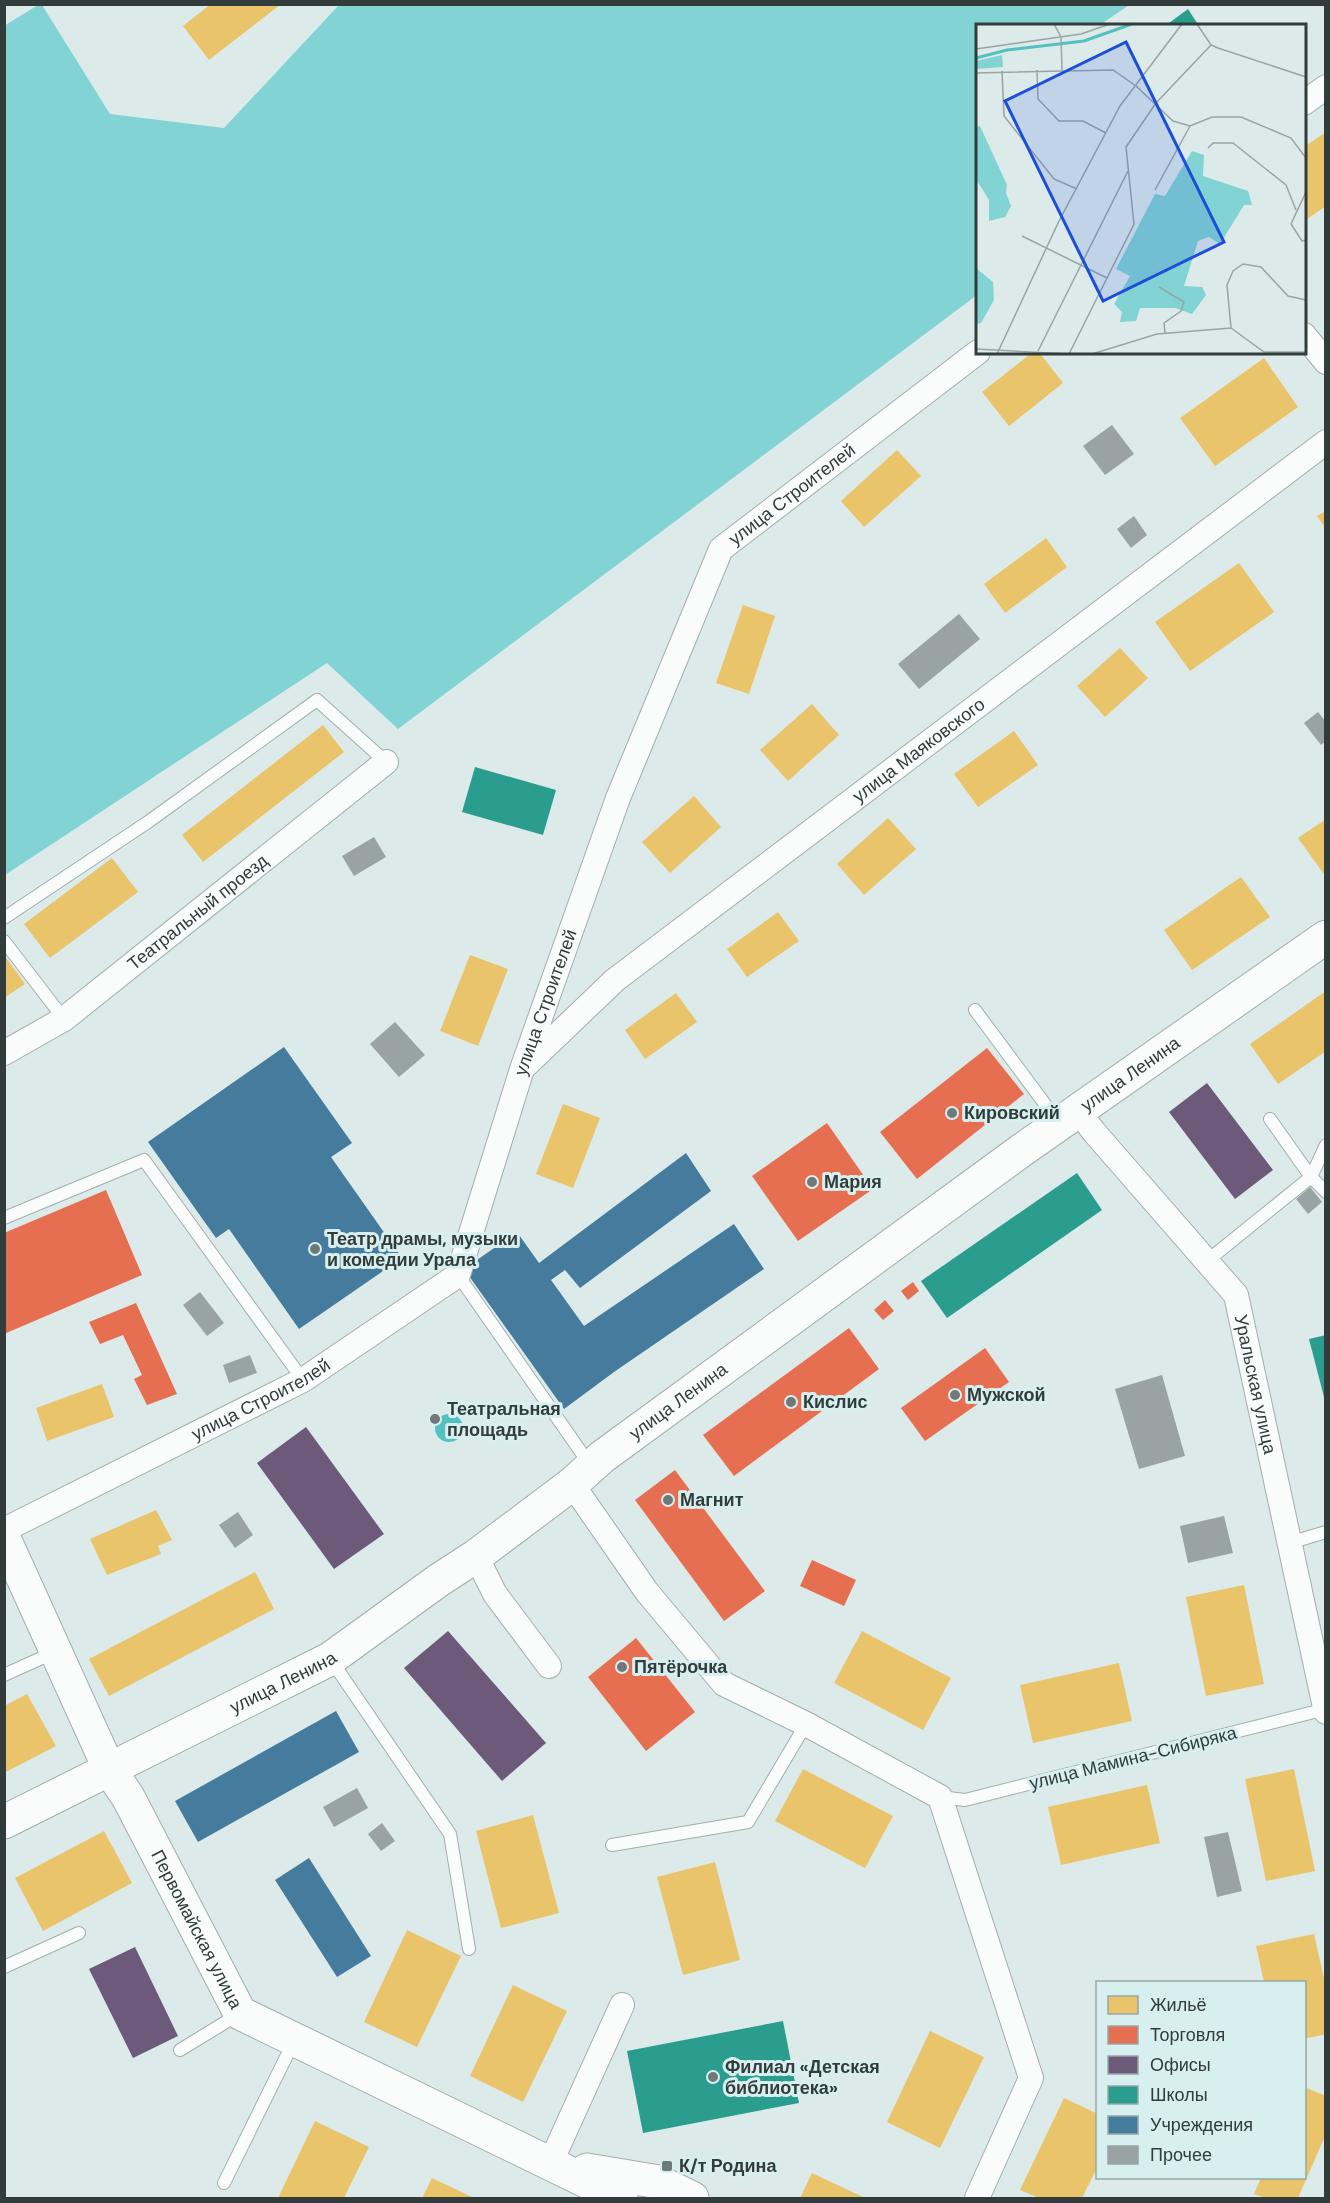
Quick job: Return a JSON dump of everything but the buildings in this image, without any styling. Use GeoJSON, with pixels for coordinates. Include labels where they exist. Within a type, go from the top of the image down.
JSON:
{"type":"FeatureCollection","features":[{"type":"Feature","properties":{"kind":"main road","name":"улица Ленина"},"geometry":{"type":"LineString","coordinates":[[4,1822],[109,1769],[131,1761],[330,1659],[439,1580],[477,1556],[582,1475],[1069,1117],[1326,937]]}},
{"type":"Feature","properties":{"kind":"main road","name":"Первомайская улица"},"geometry":{"type":"LineString","coordinates":[[109,1769],[128,1797],[240,2013],[621,2199]]}},
{"type":"Feature","properties":{"kind":"main road","name":"Первомайская улица"},"geometry":{"type":"LineString","coordinates":[[550,2164],[659,2182],[692,2199]]}},
{"type":"Feature","properties":{"kind":"street"},"geometry":{"type":"LineString","coordinates":[[1306,102],[1326,87]]}},
{"type":"Feature","properties":{"kind":"street"},"geometry":{"type":"LineString","coordinates":[[1306,336],[1326,362]]}},
{"type":"Feature","properties":{"kind":"street","name":"улица Строителей"},"geometry":{"type":"LineString","coordinates":[[4,1530],[303,1380],[458,1275],[522,1069],[618,798],[721,549],[976,354]]}},
{"type":"Feature","properties":{"kind":"street","name":"улица Маяковского"},"geometry":{"type":"LineString","coordinates":[[522,1069],[615,980],[1326,442]]}},
{"type":"Feature","properties":{"kind":"street","name":"Театральный проезд"},"geometry":{"type":"LineString","coordinates":[[4,1053],[64,1019],[386,762]]}},
{"type":"Feature","properties":{"kind":"street","name":"Уральская улица"},"geometry":{"type":"LineString","coordinates":[[1069,1117],[1094,1132],[1236,1295],[1325,1710]]}},
{"type":"Feature","properties":{"kind":"street"},"geometry":{"type":"LineString","coordinates":[[582,1475],[647,1592],[724,1684],[806,1724],[940,1797],[1031,2078],[977,2199]]}},
{"type":"Feature","properties":{"kind":"street","name":"Первомайская улица"},"geometry":{"type":"LineString","coordinates":[[4,1537],[109,1769]]}},
{"type":"Feature","properties":{"kind":"street"},"geometry":{"type":"LineString","coordinates":[[477,1556],[495,1594],[549,1666]]}},
{"type":"Feature","properties":{"kind":"street"},"geometry":{"type":"LineString","coordinates":[[550,2164],[622,2005]]}},
{"type":"Feature","properties":{"kind":"lane"},"geometry":{"type":"LineString","coordinates":[[4,918],[148,822],[317,700],[386,762]]}},
{"type":"Feature","properties":{"kind":"lane"},"geometry":{"type":"LineString","coordinates":[[4,942],[64,1019]]}},
{"type":"Feature","properties":{"kind":"lane"},"geometry":{"type":"LineString","coordinates":[[975,1010],[1069,1117]]}},
{"type":"Feature","properties":{"kind":"lane"},"geometry":{"type":"LineString","coordinates":[[1270,1119],[1311,1177],[1326,1192]]}},
{"type":"Feature","properties":{"kind":"lane"},"geometry":{"type":"LineString","coordinates":[[1207,1262],[1311,1177],[1326,1146]]}},
{"type":"Feature","properties":{"kind":"lane"},"geometry":{"type":"LineString","coordinates":[[4,1218],[144,1160],[303,1380]]}},
{"type":"Feature","properties":{"kind":"lane"},"geometry":{"type":"LineString","coordinates":[[458,1275],[582,1475]]}},
{"type":"Feature","properties":{"kind":"lane"},"geometry":{"type":"LineString","coordinates":[[1289,1543],[1326,1532]]}},
{"type":"Feature","properties":{"kind":"lane"},"geometry":{"type":"LineString","coordinates":[[4,1676],[56,1651]]}},
{"type":"Feature","properties":{"kind":"lane"},"geometry":{"type":"LineString","coordinates":[[330,1659],[450,1834],[469,1949]]}},
{"type":"Feature","properties":{"kind":"lane","name":"улица Мамина-Сибиряка"},"geometry":{"type":"LineString","coordinates":[[940,1797],[965,1800],[1325,1710]]}},
{"type":"Feature","properties":{"kind":"lane"},"geometry":{"type":"LineString","coordinates":[[612,1845],[748,1822],[806,1724]]}},
{"type":"Feature","properties":{"kind":"lane"},"geometry":{"type":"LineString","coordinates":[[4,1967],[79,1933]]}},
{"type":"Feature","properties":{"kind":"lane"},"geometry":{"type":"LineString","coordinates":[[180,2050],[240,2013]]}},
{"type":"Feature","properties":{"kind":"lane"},"geometry":{"type":"LineString","coordinates":[[224,2183],[295,2040]]}},
{"type":"Feature","properties":{"kind":"shaded area"},"geometry":{"type":"Polygon","coordinates":[[[38,5],[42,5],[110,114],[224,128],[339,5],[1129,5],[1101,24],[976,24],[976,296],[398,729],[327,663],[5,875],[4,26],[38,5]]]}},
{"type":"Feature","properties":{"kind":"shaded area"},"geometry":{"type":"Polygon","coordinates":[[[449,1414],[459,1418],[463,1428],[459,1438],[449,1442],[439,1438],[435,1428],[439,1418],[449,1414]]]}},
{"type":"Feature","properties":{"kind":"place","name":"Кировский"},"geometry":{"type":"Point","coordinates":[952,1113]}},
{"type":"Feature","properties":{"kind":"place","name":"Мария"},"geometry":{"type":"Point","coordinates":[812,1182]}},
{"type":"Feature","properties":{"kind":"place","name":"Театр драмы, музыки и комедии Урала"},"geometry":{"type":"Point","coordinates":[315,1249]}},
{"type":"Feature","properties":{"kind":"place","name":"Мужской"},"geometry":{"type":"Point","coordinates":[955,1395]}},
{"type":"Feature","properties":{"kind":"place","name":"Кислис"},"geometry":{"type":"Point","coordinates":[791,1402]}},
{"type":"Feature","properties":{"kind":"place","name":"Театральная площадь"},"geometry":{"type":"Point","coordinates":[435,1419]}},
{"type":"Feature","properties":{"kind":"place","name":"Магнит"},"geometry":{"type":"Point","coordinates":[668,1500]}},
{"type":"Feature","properties":{"kind":"place","name":"Пятёрочка"},"geometry":{"type":"Point","coordinates":[622,1667]}},
{"type":"Feature","properties":{"kind":"place","name":"Филиал «Детская библиотека»"},"geometry":{"type":"Point","coordinates":[713,2077]}},
{"type":"Feature","properties":{"kind":"place","name":"К/т Родина"},"geometry":{"type":"Point","coordinates":[667,2166]}}]}
